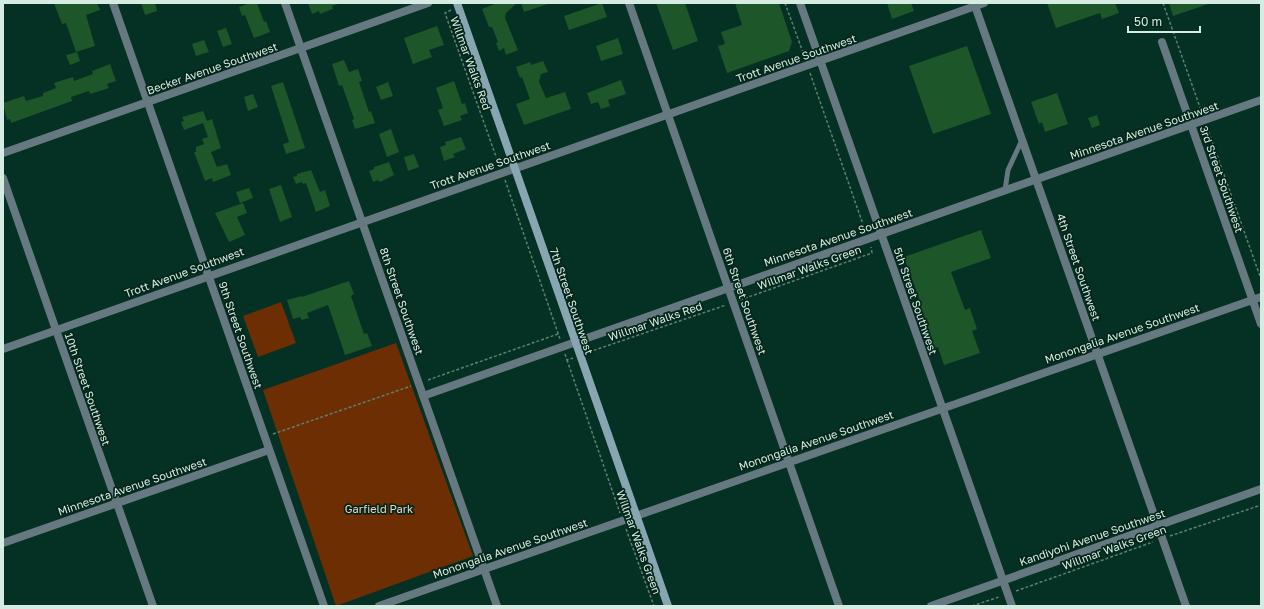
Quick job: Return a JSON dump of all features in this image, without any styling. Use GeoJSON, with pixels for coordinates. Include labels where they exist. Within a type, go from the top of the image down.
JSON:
{"type":"FeatureCollection","features":[{"type":"Feature","properties":{"kind":"main road","name":"7th Street Southwest"},"geometry":{"type":"LineString","coordinates":[[458,5],[575,343],[583,354],[668,606]]}},
{"type":"Feature","properties":{"kind":"street","name":"9th Street Southwest"},"geometry":{"type":"LineString","coordinates":[[113,3],[324,606]]}},
{"type":"Feature","properties":{"kind":"street","name":"8th Street Southwest"},"geometry":{"type":"LineString","coordinates":[[285,3],[363,221],[496,606]]}},
{"type":"Feature","properties":{"kind":"street","name":"Becker Avenue Southwest"},"geometry":{"type":"LineString","coordinates":[[3,153],[428,3]]}},
{"type":"Feature","properties":{"kind":"street","name":"6th Street Southwest"},"geometry":{"type":"LineString","coordinates":[[629,3],[729,287],[731,303],[789,462],[839,606]]}},
{"type":"Feature","properties":{"kind":"street","name":"5th Street Southwest"},"geometry":{"type":"LineString","coordinates":[[800,3],[1012,606]]}},
{"type":"Feature","properties":{"kind":"street","name":"Trott Avenue Southwest"},"geometry":{"type":"LineString","coordinates":[[3,349],[208,275],[515,169],[984,3]]}},
{"type":"Feature","properties":{"kind":"street","name":"4th Street Southwest"},"geometry":{"type":"LineString","coordinates":[[975,5],[1186,606]]}},
{"type":"Feature","properties":{"kind":"street","name":"3rd Street Southwest"},"geometry":{"type":"LineString","coordinates":[[1162,42],[1261,324]]}},
{"type":"Feature","properties":{"kind":"street","name":"Minnesota Avenue Southwest"},"geometry":{"type":"LineString","coordinates":[[423,396],[1261,100]]}},
{"type":"Feature","properties":{"kind":"street","name":"10th Street Southwest"},"geometry":{"type":"LineString","coordinates":[[3,178],[153,606]]}},
{"type":"Feature","properties":{"kind":"street","name":"Monongalia Avenue Southwest"},"geometry":{"type":"LineString","coordinates":[[379,606],[1097,353],[1261,297]]}},
{"type":"Feature","properties":{"kind":"street","name":"Minnesota Avenue Southwest"},"geometry":{"type":"LineString","coordinates":[[3,543],[269,450]]}},
{"type":"Feature","properties":{"kind":"street","name":"Kandiyohi Avenue Southwest"},"geometry":{"type":"LineString","coordinates":[[931,606],[1261,489]]}},
{"type":"Feature","properties":{"kind":"lane"},"geometry":{"type":"LineString","coordinates":[[1005,190],[1008,170],[1022,140]]}},
{"type":"Feature","properties":{"kind":"path"},"geometry":{"type":"LineString","coordinates":[[785,3],[805,58]]}},
{"type":"Feature","properties":{"kind":"path"},"geometry":{"type":"LineString","coordinates":[[1163,3],[1261,278]]}},
{"type":"Feature","properties":{"kind":"path","name":"Willmar Walks Red"},"geometry":{"type":"LineString","coordinates":[[458,5],[445,13],[567,360]]}},
{"type":"Feature","properties":{"kind":"path","name":"Willmar Walks Green"},"geometry":{"type":"LineString","coordinates":[[810,72],[865,231]]}},
{"type":"Feature","properties":{"kind":"path","name":"Willmar Walks Green"},"geometry":{"type":"LineString","coordinates":[[654,606],[567,360],[872,252],[870,246]]}},
{"type":"Feature","properties":{"kind":"path","name":"Willmar Walks Green"},"geometry":{"type":"LineString","coordinates":[[972,606],[1261,505]]}},
{"type":"Feature","properties":{"kind":"green space"},"geometry":{"type":"Polygon","coordinates":[[[281,302],[296,343],[258,357],[243,316],[281,302]]]}},
{"type":"Feature","properties":{"kind":"green space","name":"Garfield Park"},"geometry":{"type":"Polygon","coordinates":[[[396,343],[473,556],[336,606],[263,390],[396,343]]]}},
{"type":"Feature","properties":{"kind":"building"},"geometry":{"type":"Polygon","coordinates":[[[54,3],[97,3],[100,10],[86,15],[95,46],[76,52],[66,23],[62,24],[54,3]]]}},
{"type":"Feature","properties":{"kind":"building"},"geometry":{"type":"Polygon","coordinates":[[[141,3],[155,3],[157,11],[145,15],[141,3]]]}},
{"type":"Feature","properties":{"kind":"building"},"geometry":{"type":"Polygon","coordinates":[[[250,3],[257,3],[264,22],[266,21],[270,32],[254,38],[245,15],[242,16],[239,7],[250,3]]]}},
{"type":"Feature","properties":{"kind":"building"},"geometry":{"type":"Polygon","coordinates":[[[308,3],[338,4],[332,6],[333,9],[320,14],[319,11],[312,14],[308,3]]]}},
{"type":"Feature","properties":{"kind":"building"},"geometry":{"type":"Polygon","coordinates":[[[497,3],[517,3],[506,13],[505,18],[518,50],[506,55],[504,48],[499,51],[496,43],[498,42],[492,27],[489,27],[482,9],[497,3]]]}},
{"type":"Feature","properties":{"kind":"building"},"geometry":{"type":"Polygon","coordinates":[[[521,3],[547,3],[548,4],[524,12],[521,3]]]}},
{"type":"Feature","properties":{"kind":"building"},"geometry":{"type":"Polygon","coordinates":[[[602,3],[607,17],[569,30],[564,16],[602,3]]]}},
{"type":"Feature","properties":{"kind":"building"},"geometry":{"type":"Polygon","coordinates":[[[656,3],[685,3],[698,41],[673,50],[656,3]]]}},
{"type":"Feature","properties":{"kind":"building"},"geometry":{"type":"Polygon","coordinates":[[[735,3],[779,3],[792,42],[789,51],[727,73],[718,46],[725,44],[721,32],[742,25],[735,3]]]}},
{"type":"Feature","properties":{"kind":"building"},"geometry":{"type":"Polygon","coordinates":[[[887,3],[911,3],[914,11],[892,19],[887,3]]]}},
{"type":"Feature","properties":{"kind":"building"},"geometry":{"type":"Polygon","coordinates":[[[1047,3],[1115,3],[1119,13],[1102,19],[1100,13],[1056,28],[1047,3]]]}},
{"type":"Feature","properties":{"kind":"building"},"geometry":{"type":"Polygon","coordinates":[[[1169,3],[1208,3],[1208,4],[1173,16],[1169,3]]]}},
{"type":"Feature","properties":{"kind":"building"},"geometry":{"type":"Polygon","coordinates":[[[437,26],[444,45],[429,50],[432,57],[413,64],[404,38],[437,26]]]}},
{"type":"Feature","properties":{"kind":"building"},"geometry":{"type":"Polygon","coordinates":[[[226,28],[232,44],[223,47],[217,31],[226,28]]]}},
{"type":"Feature","properties":{"kind":"building"},"geometry":{"type":"Polygon","coordinates":[[[618,38],[623,54],[601,61],[596,46],[618,38]]]}},
{"type":"Feature","properties":{"kind":"building"},"geometry":{"type":"Polygon","coordinates":[[[204,40],[209,52],[196,56],[192,44],[204,40]]]}},
{"type":"Feature","properties":{"kind":"building"},"geometry":{"type":"Polygon","coordinates":[[[967,46],[991,114],[933,134],[909,66],[967,46]]]}},
{"type":"Feature","properties":{"kind":"building"},"geometry":{"type":"Polygon","coordinates":[[[77,52],[80,61],[70,65],[66,55],[77,52]]]}},
{"type":"Feature","properties":{"kind":"building"},"geometry":{"type":"Polygon","coordinates":[[[344,60],[349,72],[358,69],[362,81],[359,82],[369,112],[371,111],[375,123],[355,129],[352,120],[354,119],[342,85],[339,86],[332,64],[344,60]]]}},
{"type":"Feature","properties":{"kind":"building"},"geometry":{"type":"Polygon","coordinates":[[[543,61],[548,72],[541,74],[539,82],[546,98],[565,92],[571,109],[524,125],[516,104],[530,99],[522,77],[520,78],[516,67],[530,62],[531,65],[543,61]]]}},
{"type":"Feature","properties":{"kind":"building"},"geometry":{"type":"Polygon","coordinates":[[[110,64],[116,81],[107,84],[109,88],[90,94],[89,91],[71,97],[72,101],[11,123],[10,119],[7,120],[3,103],[24,96],[26,101],[43,96],[43,93],[56,88],[54,83],[73,77],[74,81],[93,74],[92,71],[110,64]]]}},
{"type":"Feature","properties":{"kind":"building"},"geometry":{"type":"Polygon","coordinates":[[[621,80],[626,94],[608,100],[610,106],[601,109],[598,102],[591,104],[587,93],[621,80]]]}},
{"type":"Feature","properties":{"kind":"building"},"geometry":{"type":"Polygon","coordinates":[[[454,81],[462,104],[465,103],[468,113],[460,116],[462,120],[444,126],[438,110],[443,108],[436,88],[454,81]]]}},
{"type":"Feature","properties":{"kind":"building"},"geometry":{"type":"Polygon","coordinates":[[[283,82],[305,148],[286,154],[283,144],[289,142],[271,86],[283,82]]]}},
{"type":"Feature","properties":{"kind":"building"},"geometry":{"type":"Polygon","coordinates":[[[388,82],[393,96],[381,100],[376,87],[388,82]]]}},
{"type":"Feature","properties":{"kind":"building"},"geometry":{"type":"Polygon","coordinates":[[[1057,93],[1068,124],[1045,132],[1042,122],[1039,124],[1031,102],[1057,93]]]}},
{"type":"Feature","properties":{"kind":"building"},"geometry":{"type":"Polygon","coordinates":[[[253,94],[258,107],[248,111],[244,97],[253,94]]]}},
{"type":"Feature","properties":{"kind":"building"},"geometry":{"type":"Polygon","coordinates":[[[203,111],[207,121],[212,119],[221,148],[211,152],[217,167],[227,164],[231,175],[213,182],[212,178],[205,181],[194,152],[196,152],[196,147],[204,144],[202,139],[208,137],[203,123],[184,130],[181,122],[184,121],[182,117],[203,111]]]}},
{"type":"Feature","properties":{"kind":"building"},"geometry":{"type":"Polygon","coordinates":[[[1097,115],[1100,125],[1092,128],[1088,118],[1097,115]]]}},
{"type":"Feature","properties":{"kind":"building"},"geometry":{"type":"Polygon","coordinates":[[[391,129],[399,152],[387,157],[379,134],[391,129]]]}},
{"type":"Feature","properties":{"kind":"building"},"geometry":{"type":"Polygon","coordinates":[[[461,137],[466,149],[453,154],[455,157],[444,161],[440,147],[446,145],[445,142],[461,137]]]}},
{"type":"Feature","properties":{"kind":"building"},"geometry":{"type":"Polygon","coordinates":[[[414,154],[419,167],[408,171],[404,157],[414,154]]]}},
{"type":"Feature","properties":{"kind":"building"},"geometry":{"type":"Polygon","coordinates":[[[389,162],[394,175],[380,182],[378,180],[373,182],[369,171],[374,169],[374,167],[389,162]]]}},
{"type":"Feature","properties":{"kind":"building"},"geometry":{"type":"Polygon","coordinates":[[[311,170],[320,192],[325,190],[330,206],[316,212],[306,183],[303,184],[302,182],[296,184],[293,177],[297,176],[297,174],[311,170]]]}},
{"type":"Feature","properties":{"kind":"building"},"geometry":{"type":"Polygon","coordinates":[[[281,185],[292,217],[280,222],[269,189],[281,185]]]}},
{"type":"Feature","properties":{"kind":"building"},"geometry":{"type":"Polygon","coordinates":[[[249,188],[253,198],[240,203],[236,192],[249,188]]]}},
{"type":"Feature","properties":{"kind":"building"},"geometry":{"type":"Polygon","coordinates":[[[243,203],[247,213],[237,217],[245,235],[229,242],[215,213],[243,203]]]}},
{"type":"Feature","properties":{"kind":"building"},"geometry":{"type":"Polygon","coordinates":[[[981,230],[991,258],[951,272],[965,310],[970,308],[977,329],[972,331],[980,353],[944,365],[938,347],[932,349],[915,302],[920,301],[904,257],[981,230]]]}},
{"type":"Feature","properties":{"kind":"building"},"geometry":{"type":"Polygon","coordinates":[[[349,281],[354,294],[351,296],[364,334],[367,333],[372,346],[345,355],[328,305],[307,313],[309,318],[302,320],[300,317],[293,319],[287,300],[302,297],[349,281]]]}}]}
